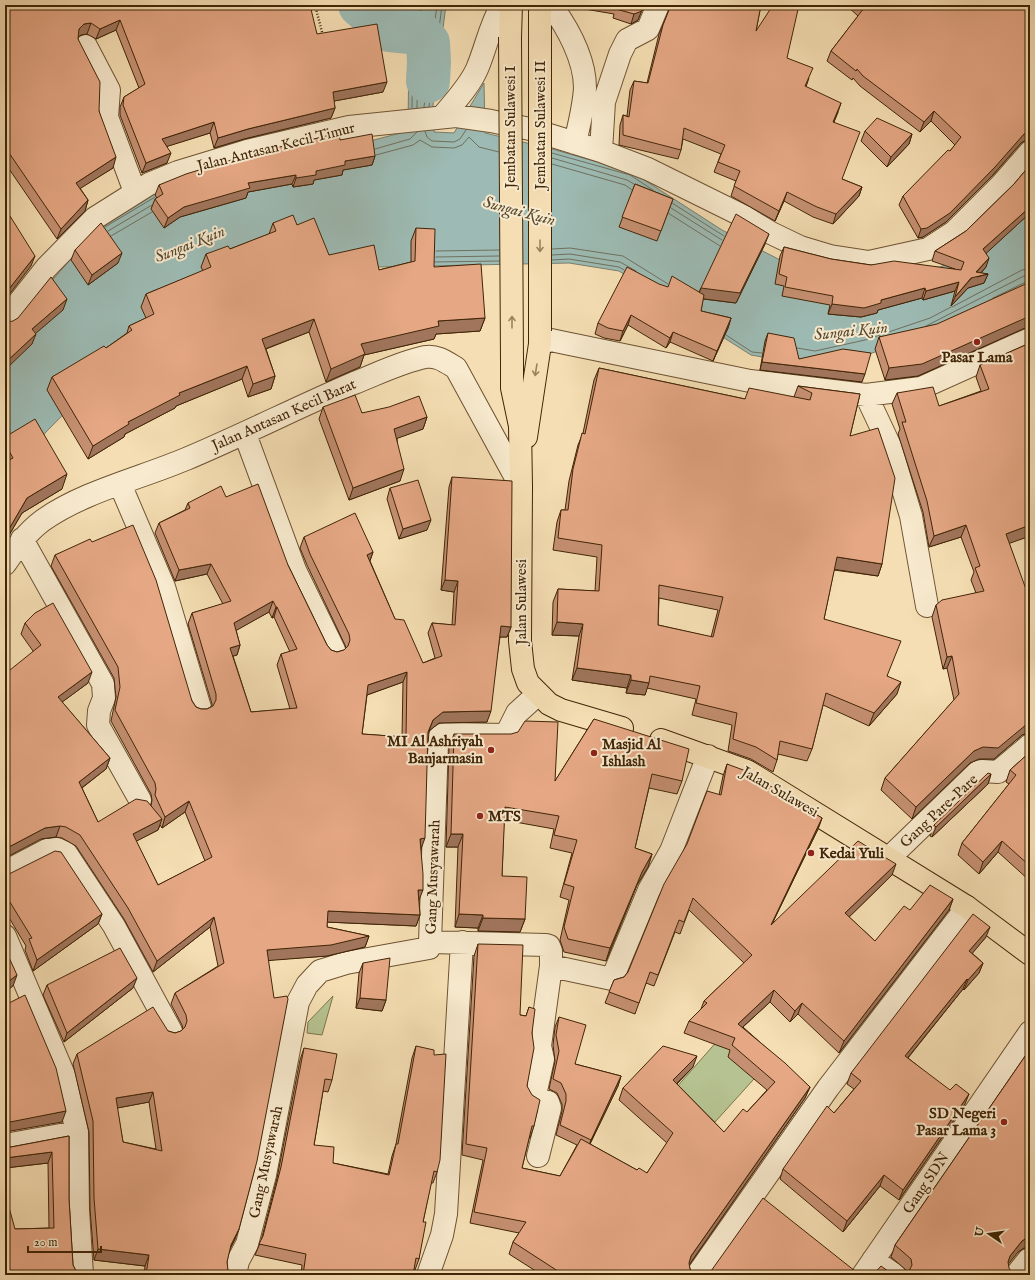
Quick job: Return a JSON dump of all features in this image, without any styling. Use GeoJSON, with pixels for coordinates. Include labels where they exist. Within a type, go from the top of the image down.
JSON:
{"type":"FeatureCollection","features":[{"type":"Feature","properties":{"kind":"main road","name":"Jembatan Sulawesi I"},"geometry":{"type":"LineString","coordinates":[[511,5],[512,361]]}},
{"type":"Feature","properties":{"kind":"main road","name":"Jembatan Sulawesi II"},"geometry":{"type":"LineString","coordinates":[[540,5],[540,337]]}},
{"type":"Feature","properties":{"kind":"main road","name":"Jalan Sulawesi"},"geometry":{"type":"LineString","coordinates":[[521,479],[540,337]]}},
{"type":"Feature","properties":{"kind":"main road","name":"Jalan Sulawesi"},"geometry":{"type":"LineString","coordinates":[[512,361],[512,388],[520,426],[520,641],[523,669],[528,683],[549,704],[561,710],[708,756],[747,771],[967,907],[1030,954]]}},
{"type":"Feature","properties":{"kind":"street"},"geometry":{"type":"LineString","coordinates":[[445,117],[463,92],[476,70],[497,14],[502,5]]}},
{"type":"Feature","properties":{"kind":"street"},"geometry":{"type":"LineString","coordinates":[[551,5],[568,32],[580,63],[585,87],[582,111],[575,143]]}},
{"type":"Feature","properties":{"kind":"street"},"geometry":{"type":"LineString","coordinates":[[601,151],[604,102],[620,54],[627,40],[648,29],[658,5]]}},
{"type":"Feature","properties":{"kind":"street"},"geometry":{"type":"LineString","coordinates":[[541,36],[559,30],[568,32]]}},
{"type":"Feature","properties":{"kind":"street"},"geometry":{"type":"LineString","coordinates":[[86,46],[109,90],[107,117],[135,192]]}},
{"type":"Feature","properties":{"kind":"street","name":"Jalan Antasan Kecil Timur"},"geometry":{"type":"LineString","coordinates":[[5,320],[46,268],[95,218],[148,184],[178,172],[247,151],[349,127],[445,117],[491,120],[530,129],[601,151],[648,169],[743,216],[771,233],[800,247],[830,256],[869,262],[928,249],[954,232],[1001,185],[1030,152]]}},
{"type":"Feature","properties":{"kind":"street"},"geometry":{"type":"LineString","coordinates":[[540,337],[750,381],[866,395],[921,388],[1030,340]]}},
{"type":"Feature","properties":{"kind":"street","name":"Jalan Antasan Kecil Barat"},"geometry":{"type":"LineString","coordinates":[[5,564],[22,539],[43,521],[73,503],[177,463],[245,434],[302,405],[396,366],[427,357],[440,358],[456,368],[521,479]]}},
{"type":"Feature","properties":{"kind":"street"},"geometry":{"type":"LineString","coordinates":[[866,395],[890,446],[911,516],[927,606]]}},
{"type":"Feature","properties":{"kind":"street"},"geometry":{"type":"LineString","coordinates":[[245,434],[295,570],[334,650]]}},
{"type":"Feature","properties":{"kind":"street"},"geometry":{"type":"LineString","coordinates":[[120,484],[164,587],[200,708]]}},
{"type":"Feature","properties":{"kind":"street"},"geometry":{"type":"LineString","coordinates":[[22,539],[103,684],[104,698],[99,711],[98,725],[140,800]]}},
{"type":"Feature","properties":{"kind":"street","name":"Gang Musyawarah"},"geometry":{"type":"LineString","coordinates":[[235,1275],[238,1261],[247,1244],[265,1175],[298,1002],[307,985],[320,971],[346,963],[427,949],[430,942],[437,743],[440,736],[444,734],[506,736],[517,713],[538,694]]}},
{"type":"Feature","properties":{"kind":"street","name":"Gang Pare-Pare"},"geometry":{"type":"LineString","coordinates":[[889,858],[978,772],[998,772],[1030,745]]}},
{"type":"Feature","properties":{"kind":"street"},"geometry":{"type":"LineString","coordinates":[[551,966],[612,979],[649,890],[672,852],[708,756]]}},
{"type":"Feature","properties":{"kind":"street"},"geometry":{"type":"LineString","coordinates":[[5,872],[47,850],[57,849],[66,853],[114,926],[171,1031]]}},
{"type":"Feature","properties":{"kind":"street"},"geometry":{"type":"LineString","coordinates":[[697,1275],[828,1088],[967,907]]}},
{"type":"Feature","properties":{"kind":"street"},"geometry":{"type":"LineString","coordinates":[[5,938],[64,1075],[77,1132],[78,1209],[82,1275]]}},
{"type":"Feature","properties":{"kind":"street"},"geometry":{"type":"LineString","coordinates":[[430,942],[549,946],[551,951],[551,966],[540,1046],[543,1058],[535,1095],[538,1099],[548,1102],[550,1108],[538,1156]]}},
{"type":"Feature","properties":{"kind":"street"},"geometry":{"type":"LineString","coordinates":[[428,1275],[442,1235],[446,1214],[462,942]]}},
{"type":"Feature","properties":{"kind":"street","name":"Gang SDN"},"geometry":{"type":"LineString","coordinates":[[868,1268],[1030,1032]]}},
{"type":"Feature","properties":{"kind":"street"},"geometry":{"type":"LineString","coordinates":[[5,1145],[77,1132]]}},
{"type":"Feature","properties":{"kind":"street"},"geometry":{"type":"LineString","coordinates":[[868,1268],[895,1275]]}},
{"type":"Feature","properties":{"kind":"path"},"geometry":{"type":"LineString","coordinates":[[315,5],[325,43]]}},
{"type":"Feature","properties":{"kind":"green space"},"geometry":{"type":"Polygon","coordinates":[[[333,996],[322,1035],[307,1033],[308,1022],[333,996]]]}},
{"type":"Feature","properties":{"kind":"green space"},"geometry":{"type":"Polygon","coordinates":[[[734,1022],[773,1058],[715,1122],[675,1089],[734,1022]]]}},
{"type":"Feature","properties":{"kind":"water","name":"Sungai Kuin"},"geometry":{"type":"Polygon","coordinates":[[[412,5],[446,5],[433,105],[434,132],[454,133],[484,83],[485,133],[552,149],[632,172],[722,230],[813,277],[941,267],[984,232],[1030,187],[1030,283],[936,332],[869,354],[815,366],[751,355],[619,271],[569,263],[376,267],[139,337],[46,432],[5,484],[5,338],[26,311],[99,226],[168,185],[304,154],[374,140],[408,131],[409,41],[412,5]]]}},
{"type":"Feature","properties":{"kind":"building"},"geometry":{"type":"Polygon","coordinates":[[[5,5],[310,5],[317,34],[377,24],[387,82],[333,92],[335,108],[248,129],[218,138],[214,122],[162,139],[171,153],[146,163],[123,105],[124,97],[145,84],[120,20],[100,29],[91,23],[84,24],[79,29],[78,39],[100,82],[99,111],[116,157],[76,183],[88,200],[61,229],[5,147],[5,5]]]}},
{"type":"Feature","properties":{"kind":"building"},"geometry":{"type":"Polygon","coordinates":[[[617,5],[644,5],[642,11],[634,14],[616,9],[617,5]]]}},
{"type":"Feature","properties":{"kind":"building"},"geometry":{"type":"Polygon","coordinates":[[[671,5],[761,5],[756,31],[773,5],[799,5],[787,58],[813,68],[805,86],[841,103],[833,122],[860,132],[842,179],[862,187],[836,214],[817,207],[787,192],[779,211],[734,186],[740,171],[718,162],[725,145],[684,128],[681,150],[623,135],[623,115],[629,117],[634,81],[648,83],[663,25],[671,5]]]}},
{"type":"Feature","properties":{"kind":"building"},"geometry":{"type":"Polygon","coordinates":[[[860,5],[1030,5],[1030,22],[1025,23],[1030,28],[1030,131],[1024,134],[995,167],[950,213],[927,228],[921,229],[903,196],[948,150],[950,151],[961,137],[934,111],[924,122],[863,76],[857,69],[856,71],[831,51],[864,8],[860,5]]]}},
{"type":"Feature","properties":{"kind":"building"},"geometry":{"type":"Polygon","coordinates":[[[877,118],[912,134],[891,157],[865,131],[877,118]]]}},
{"type":"Feature","properties":{"kind":"building"},"geometry":{"type":"Polygon","coordinates":[[[339,133],[340,140],[372,134],[375,156],[345,161],[345,165],[316,171],[316,175],[296,178],[296,175],[248,183],[250,188],[184,207],[168,218],[155,199],[163,194],[159,185],[186,174],[254,153],[339,133]]]}},
{"type":"Feature","properties":{"kind":"building"},"geometry":{"type":"Polygon","coordinates":[[[1030,165],[1030,207],[983,249],[989,258],[976,272],[988,274],[971,278],[955,297],[959,282],[926,291],[925,288],[881,300],[881,303],[864,308],[832,304],[833,296],[785,287],[787,277],[779,274],[784,247],[831,259],[871,265],[894,261],[961,270],[964,262],[935,251],[966,231],[1014,184],[1030,165]]]}},
{"type":"Feature","properties":{"kind":"building"},"geometry":{"type":"Polygon","coordinates":[[[635,184],[673,199],[661,231],[622,217],[635,184]]]}},
{"type":"Feature","properties":{"kind":"building"},"geometry":{"type":"Polygon","coordinates":[[[736,214],[769,234],[740,293],[701,288],[736,214]]]}},
{"type":"Feature","properties":{"kind":"building"},"geometry":{"type":"Polygon","coordinates":[[[293,215],[297,225],[314,218],[329,255],[374,245],[379,270],[415,261],[416,228],[435,229],[434,267],[481,264],[485,318],[438,321],[439,326],[361,344],[365,354],[331,369],[314,319],[262,339],[275,376],[253,384],[247,366],[179,393],[180,395],[128,422],[129,424],[93,446],[52,377],[104,346],[106,348],[132,330],[129,326],[154,314],[146,294],[211,267],[206,254],[228,246],[230,249],[276,231],[273,223],[293,215]]]}},
{"type":"Feature","properties":{"kind":"building"},"geometry":{"type":"Polygon","coordinates":[[[10,216],[35,256],[5,294],[5,219],[10,216]]]}},
{"type":"Feature","properties":{"kind":"building"},"geometry":{"type":"Polygon","coordinates":[[[101,223],[122,253],[92,275],[75,250],[101,223]]]}},
{"type":"Feature","properties":{"kind":"building"},"geometry":{"type":"Polygon","coordinates":[[[627,267],[659,284],[668,287],[672,276],[704,295],[701,311],[731,318],[717,351],[673,332],[670,338],[631,315],[623,331],[608,328],[598,323],[627,267]]]}},
{"type":"Feature","properties":{"kind":"building"},"geometry":{"type":"Polygon","coordinates":[[[51,277],[67,299],[32,329],[36,334],[5,363],[5,321],[13,321],[18,318],[51,277]]]}},
{"type":"Feature","properties":{"kind":"building"},"geometry":{"type":"Polygon","coordinates":[[[1030,282],[1030,316],[922,364],[889,368],[879,337],[937,324],[1030,282]]]}},
{"type":"Feature","properties":{"kind":"building"},"geometry":{"type":"Polygon","coordinates":[[[768,333],[794,338],[799,359],[843,349],[871,353],[865,374],[762,362],[768,333]]]}},
{"type":"Feature","properties":{"kind":"building"},"geometry":{"type":"Polygon","coordinates":[[[1030,343],[1030,525],[1006,534],[1030,603],[1030,722],[998,748],[983,747],[974,751],[916,807],[885,778],[959,694],[952,656],[947,657],[936,605],[942,600],[984,591],[975,568],[980,566],[966,525],[934,536],[927,501],[902,422],[906,422],[897,393],[933,387],[939,406],[989,389],[980,365],[1030,343]]]}},
{"type":"Feature","properties":{"kind":"building"},"geometry":{"type":"Polygon","coordinates":[[[599,368],[745,399],[749,388],[810,400],[812,393],[798,386],[860,394],[850,436],[878,428],[895,478],[882,564],[837,557],[824,619],[901,641],[887,676],[901,682],[874,713],[826,693],[812,749],[780,741],[777,760],[756,747],[733,739],[737,713],[696,703],[700,686],[650,676],[649,683],[631,680],[631,675],[577,668],[583,624],[557,622],[558,589],[599,591],[602,545],[558,538],[561,510],[568,510],[573,469],[582,433],[585,434],[599,368]],[[659,585],[658,625],[713,637],[723,597],[659,585]]]}},
{"type":"Feature","properties":{"kind":"building"},"geometry":{"type":"Polygon","coordinates":[[[355,395],[362,413],[389,407],[419,396],[427,417],[394,429],[404,469],[353,488],[323,407],[355,395]]]}},
{"type":"Feature","properties":{"kind":"building"},"geometry":{"type":"Polygon","coordinates":[[[35,419],[67,474],[27,498],[5,536],[5,462],[13,458],[5,444],[5,437],[35,419]]]}},
{"type":"Feature","properties":{"kind":"building"},"geometry":{"type":"Polygon","coordinates":[[[452,477],[512,481],[511,627],[501,626],[491,711],[443,712],[433,720],[428,732],[425,838],[420,839],[423,890],[418,890],[420,915],[328,911],[327,927],[369,936],[331,945],[267,950],[274,998],[287,996],[288,999],[257,1161],[239,1229],[231,1245],[227,1262],[228,1275],[146,1275],[149,1255],[98,1249],[94,1198],[93,1121],[77,1054],[153,1007],[168,1031],[175,1033],[181,1031],[185,1027],[187,1021],[186,1015],[175,993],[224,963],[214,917],[157,961],[128,908],[80,835],[66,827],[60,826],[45,828],[5,849],[5,674],[41,645],[25,623],[35,613],[53,603],[92,672],[58,697],[110,758],[79,782],[98,822],[136,799],[147,801],[162,819],[133,834],[158,885],[212,857],[189,801],[165,817],[155,795],[155,783],[115,710],[120,687],[118,667],[55,555],[90,539],[92,542],[133,525],[156,580],[192,701],[196,707],[201,709],[207,709],[213,706],[216,700],[216,694],[192,613],[231,601],[211,564],[179,570],[159,523],[190,508],[188,503],[221,486],[226,497],[258,484],[288,565],[327,645],[331,650],[337,652],[344,650],[348,646],[350,640],[349,634],[310,554],[304,537],[355,513],[373,552],[367,555],[395,619],[404,620],[423,663],[442,656],[432,623],[455,625],[458,581],[445,580],[452,477]],[[273,601],[234,623],[240,645],[230,648],[251,712],[297,708],[281,654],[297,649],[273,601]],[[407,672],[368,685],[362,734],[406,737],[407,672]],[[153,1092],[116,1098],[123,1142],[162,1151],[153,1092]]]}},
{"type":"Feature","properties":{"kind":"building"},"geometry":{"type":"Polygon","coordinates":[[[418,480],[431,520],[403,529],[390,488],[418,480]]]}},
{"type":"Feature","properties":{"kind":"building"},"geometry":{"type":"Polygon","coordinates":[[[594,719],[689,749],[682,781],[652,774],[635,848],[652,854],[642,872],[610,948],[568,939],[564,927],[574,887],[564,884],[577,840],[554,835],[559,816],[505,807],[502,876],[527,877],[525,919],[483,918],[483,915],[459,914],[463,834],[451,834],[454,734],[511,734],[518,732],[525,721],[558,722],[555,781],[594,719]]]}},
{"type":"Feature","properties":{"kind":"building"},"geometry":{"type":"Polygon","coordinates":[[[1030,752],[1030,866],[1002,841],[983,862],[962,843],[1016,775],[1010,770],[1030,752]]]}},
{"type":"Feature","properties":{"kind":"building"},"geometry":{"type":"Polygon","coordinates":[[[727,764],[746,771],[822,818],[771,925],[858,841],[896,864],[845,913],[875,941],[904,906],[910,910],[930,885],[953,899],[844,1041],[802,1003],[795,1011],[774,990],[738,1024],[785,1063],[810,1087],[691,1256],[689,1263],[690,1269],[694,1274],[698,1275],[564,1275],[513,1242],[526,1222],[474,1212],[487,1148],[466,1144],[478,944],[523,945],[520,1015],[526,1016],[529,1007],[535,1009],[532,1033],[534,1048],[527,1086],[532,1095],[540,1100],[522,1168],[560,1176],[581,1139],[637,1170],[639,1168],[647,1173],[673,1133],[623,1088],[663,1046],[697,1056],[673,1080],[724,1132],[743,1109],[747,1112],[775,1082],[732,1045],[735,1038],[689,1021],[707,1003],[704,1001],[752,955],[693,898],[684,922],[679,920],[658,975],[650,972],[639,1003],[609,992],[614,980],[624,977],[628,972],[664,884],[687,844],[707,791],[721,795],[727,764]]]}},
{"type":"Feature","properties":{"kind":"building"},"geometry":{"type":"Polygon","coordinates":[[[988,773],[991,774],[936,827],[934,825],[988,773]]]}},
{"type":"Feature","properties":{"kind":"building"},"geometry":{"type":"Polygon","coordinates":[[[55,851],[61,852],[102,914],[37,960],[29,939],[32,938],[5,894],[5,872],[9,874],[55,851]]]}},
{"type":"Feature","properties":{"kind":"building"},"geometry":{"type":"Polygon","coordinates":[[[973,914],[990,927],[969,951],[983,963],[968,980],[967,979],[905,1056],[950,1090],[956,1084],[969,1094],[903,1190],[884,1175],[847,1221],[783,1169],[827,1106],[834,1113],[861,1081],[851,1073],[973,914]]]}},
{"type":"Feature","properties":{"kind":"building"},"geometry":{"type":"Polygon","coordinates":[[[120,948],[137,978],[67,1033],[47,985],[120,948]]]}},
{"type":"Feature","properties":{"kind":"building"},"geometry":{"type":"Polygon","coordinates":[[[7,953],[17,975],[5,984],[5,954],[7,953]]]}},
{"type":"Feature","properties":{"kind":"building"},"geometry":{"type":"Polygon","coordinates":[[[390,958],[386,1000],[360,998],[363,963],[390,958]]]}},
{"type":"Feature","properties":{"kind":"building"},"geometry":{"type":"Polygon","coordinates":[[[25,995],[56,1068],[66,1111],[5,1123],[5,1005],[25,995]]]}},
{"type":"Feature","properties":{"kind":"building"},"geometry":{"type":"Polygon","coordinates":[[[559,1017],[586,1025],[575,1064],[621,1076],[591,1140],[560,1125],[566,1101],[566,1094],[561,1083],[553,1079],[559,1051],[556,1035],[559,1017]]]}},
{"type":"Feature","properties":{"kind":"building"},"geometry":{"type":"Polygon","coordinates":[[[416,1046],[434,1050],[434,1055],[446,1054],[440,1160],[437,1172],[434,1171],[423,1222],[426,1222],[419,1259],[416,1258],[413,1275],[303,1275],[306,1254],[259,1244],[263,1236],[281,1167],[304,1048],[337,1054],[332,1080],[325,1079],[314,1145],[334,1147],[333,1163],[389,1175],[396,1144],[398,1144],[416,1046]]]}},
{"type":"Feature","properties":{"kind":"building","name":"SD Negeri Pasar Lama 3"},"geometry":{"type":"Polygon","coordinates":[[[1030,1049],[1030,1108],[1027,1112],[1030,1114],[1030,1237],[1022,1241],[1010,1256],[1008,1262],[1009,1268],[1012,1273],[1016,1275],[905,1275],[912,1265],[911,1259],[895,1245],[1030,1049]]]}},
{"type":"Feature","properties":{"kind":"building"},"geometry":{"type":"Polygon","coordinates":[[[69,1136],[69,1199],[73,1265],[76,1271],[81,1275],[5,1275],[5,1193],[15,1229],[54,1228],[52,1152],[5,1158],[5,1146],[11,1147],[69,1136]]]}},
{"type":"Feature","properties":{"kind":"building"},"geometry":{"type":"Polygon","coordinates":[[[763,1198],[860,1275],[707,1275],[763,1198]]]}},
{"type":"Feature","properties":{"kind":"building"},"geometry":{"type":"Polygon","coordinates":[[[881,1266],[892,1274],[895,1275],[873,1275],[881,1266]]]}},
{"type":"Feature","properties":{"kind":"waterway"},"geometry":{"type":"LineString","coordinates":[[360,5],[390,30],[419,33],[428,43],[428,81]]}},
{"type":"Feature","properties":{"kind":"place","name":"Pasar Lama"},"geometry":{"type":"Point","coordinates":[977,342]}},
{"type":"Feature","properties":{"kind":"place","name":"MI Al Ashriyah Banjarmasin"},"geometry":{"type":"Point","coordinates":[491,750]}},
{"type":"Feature","properties":{"kind":"place","name":"Masjid Al Ishlash"},"geometry":{"type":"Point","coordinates":[594,753]}},
{"type":"Feature","properties":{"kind":"place","name":"MTS"},"geometry":{"type":"Point","coordinates":[480,816]}},
{"type":"Feature","properties":{"kind":"place","name":"Kedai Yuli"},"geometry":{"type":"Point","coordinates":[811,853]}},
{"type":"Feature","properties":{"kind":"place","name":"SD Negeri Pasar Lama 3"},"geometry":{"type":"Point","coordinates":[1004,1122]}}]}
